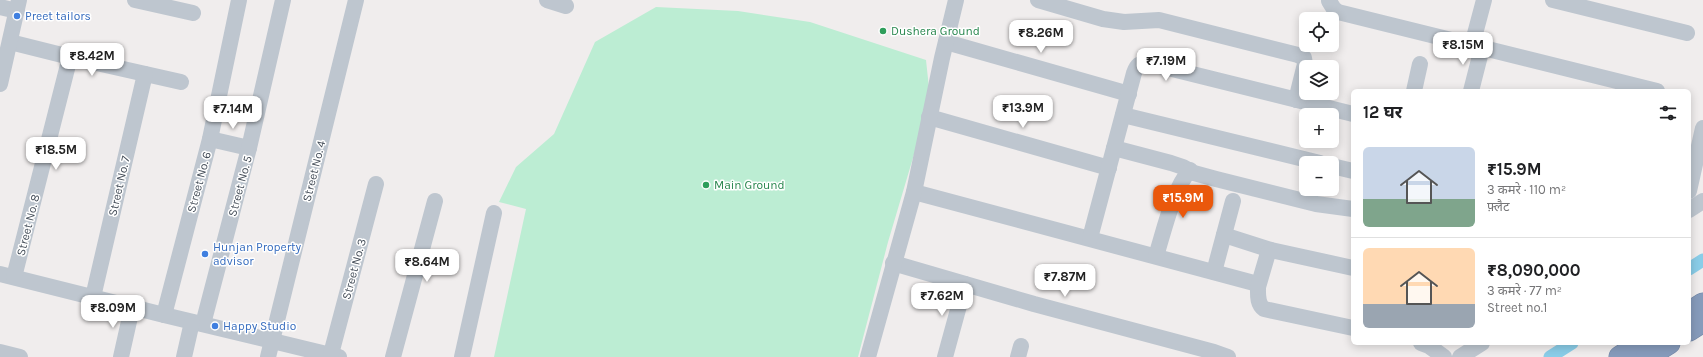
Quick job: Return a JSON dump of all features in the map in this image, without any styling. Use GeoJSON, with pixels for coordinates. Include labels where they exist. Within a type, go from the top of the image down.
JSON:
{"type":"FeatureCollection","features":[{"type":"Feature","properties":{"kind":"highway"},"geometry":{"type":"LineString","coordinates":[[1691,312],[1703,304]]}},
{"type":"Feature","properties":{"kind":"highway"},"geometry":{"type":"LineString","coordinates":[[1691,329],[1703,321]]}},
{"type":"Feature","properties":{"kind":"highway"},"geometry":{"type":"LineString","coordinates":[[1620,357],[1639,345]]}},
{"type":"Feature","properties":{"kind":"highway"},"geometry":{"type":"LineString","coordinates":[[1647,357],[1666,345]]}},
{"type":"Feature","properties":{"kind":"street"},"geometry":{"type":"LineString","coordinates":[[135,0],[193,12]]}},
{"type":"Feature","properties":{"kind":"street","name":"Street No. 6"},"geometry":{"type":"LineString","coordinates":[[164,316],[210,139],[239,0]]}},
{"type":"Feature","properties":{"kind":"street","name":"Street No. 5"},"geometry":{"type":"LineString","coordinates":[[184,357],[198,323],[250,148],[283,0]]}},
{"type":"Feature","properties":{"kind":"street","name":"Street No. 4"},"geometry":{"type":"LineString","coordinates":[[268,357],[356,0]]}},
{"type":"Feature","properties":{"kind":"street"},"geometry":{"type":"LineString","coordinates":[[547,0],[566,6]]}},
{"type":"Feature","properties":{"kind":"street"},"geometry":{"type":"LineString","coordinates":[[868,357],[914,192],[956,0]]}},
{"type":"Feature","properties":{"kind":"street"},"geometry":{"type":"LineString","coordinates":[[1038,0],[1103,19],[1124,22],[1158,20],[1298,55],[1304,58],[1305,64],[1296,100]]}},
{"type":"Feature","properties":{"kind":"street"},"geometry":{"type":"LineString","coordinates":[[1328,0],[1334,10],[1338,12],[1649,89]]}},
{"type":"Feature","properties":{"kind":"street"},"geometry":{"type":"LineString","coordinates":[[1471,89],[1484,0]]}},
{"type":"Feature","properties":{"kind":"street"},"geometry":{"type":"LineString","coordinates":[[1553,0],[1687,33]]}},
{"type":"Feature","properties":{"kind":"street"},"geometry":{"type":"LineString","coordinates":[[0,7],[18,6],[10,42],[3,58],[0,84]]}},
{"type":"Feature","properties":{"kind":"street"},"geometry":{"type":"LineString","coordinates":[[10,42],[181,82]]}},
{"type":"Feature","properties":{"kind":"street"},"geometry":{"type":"LineString","coordinates":[[946,42],[1129,94]]}},
{"type":"Feature","properties":{"kind":"street","name":"Street No. 8"},"geometry":{"type":"LineString","coordinates":[[7,275],[70,57]]}},
{"type":"Feature","properties":{"kind":"street"},"geometry":{"type":"LineString","coordinates":[[1090,238],[1134,73],[1138,64],[1140,63],[1148,63],[1351,114]]}},
{"type":"Feature","properties":{"kind":"street"},"geometry":{"type":"LineString","coordinates":[[1414,89],[1420,64]]}},
{"type":"Feature","properties":{"kind":"street","name":"Street No. 7"},"geometry":{"type":"LineString","coordinates":[[93,297],[144,74]]}},
{"type":"Feature","properties":{"kind":"street"},"geometry":{"type":"LineString","coordinates":[[1123,115],[1299,158]]}},
{"type":"Feature","properties":{"kind":"street"},"geometry":{"type":"LineString","coordinates":[[930,117],[1109,168]]}},
{"type":"Feature","properties":{"kind":"street"},"geometry":{"type":"LineString","coordinates":[[1691,181],[1703,128]]}},
{"type":"Feature","properties":{"kind":"street"},"geometry":{"type":"LineString","coordinates":[[210,139],[250,148]]}},
{"type":"Feature","properties":{"kind":"street"},"geometry":{"type":"LineString","coordinates":[[1114,148],[1171,163],[1216,179],[1316,204],[1351,209]]}},
{"type":"Feature","properties":{"kind":"street"},"geometry":{"type":"LineString","coordinates":[[1339,168],[1351,171]]}},
{"type":"Feature","properties":{"kind":"street"},"geometry":{"type":"LineString","coordinates":[[1156,256],[1178,189],[1184,177],[1190,170]]}},
{"type":"Feature","properties":{"kind":"street","name":"Street No. 3"},"geometry":{"type":"LineString","coordinates":[[334,356],[376,184]]}},
{"type":"Feature","properties":{"kind":"street"},"geometry":{"type":"LineString","coordinates":[[914,192],[1254,283],[1258,287]]}},
{"type":"Feature","properties":{"kind":"street"},"geometry":{"type":"LineString","coordinates":[[393,357],[435,201]]}},
{"type":"Feature","properties":{"kind":"street"},"geometry":{"type":"LineString","coordinates":[[1214,272],[1233,201]]}},
{"type":"Feature","properties":{"kind":"street"},"geometry":{"type":"LineString","coordinates":[[1691,209],[1703,201]]}},
{"type":"Feature","properties":{"kind":"street"},"geometry":{"type":"LineString","coordinates":[[462,357],[494,213]]}},
{"type":"Feature","properties":{"kind":"street"},"geometry":{"type":"LineString","coordinates":[[1224,235],[1270,250],[1351,268]]}},
{"type":"Feature","properties":{"kind":"street"},"geometry":{"type":"LineString","coordinates":[[1270,250],[1258,287],[1258,299],[1264,309],[1351,328]]}},
{"type":"Feature","properties":{"kind":"street"},"geometry":{"type":"LineString","coordinates":[[893,263],[1091,320],[1228,357]]}},
{"type":"Feature","properties":{"kind":"street"},"geometry":{"type":"LineString","coordinates":[[7,275],[164,316],[334,356]]}},
{"type":"Feature","properties":{"kind":"street"},"geometry":{"type":"LineString","coordinates":[[945,357],[965,284]]}},
{"type":"Feature","properties":{"kind":"street"},"geometry":{"type":"LineString","coordinates":[[121,357],[132,308]]}},
{"type":"Feature","properties":{"kind":"street"},"geometry":{"type":"LineString","coordinates":[[1426,345],[1444,357]]}},
{"type":"Feature","properties":{"kind":"street"},"geometry":{"type":"LineString","coordinates":[[1460,357],[1479,345]]}},
{"type":"Feature","properties":{"kind":"street"},"geometry":{"type":"LineString","coordinates":[[0,352],[20,357]]}},
{"type":"Feature","properties":{"kind":"green space","name":"Main Ground"},"geometry":{"type":"Polygon","coordinates":[[[656,7],[738,11],[810,22],[926,60],[929,88],[918,141],[888,242],[858,357],[494,357],[526,209],[499,202],[516,167],[554,134],[595,42],[656,7]]]}},
{"type":"Feature","properties":{"kind":"waterway"},"geometry":{"type":"LineString","coordinates":[[1691,268],[1703,260]]}},
{"type":"Feature","properties":{"kind":"waterway"},"geometry":{"type":"LineString","coordinates":[[1550,357],[1569,345]]}},
{"type":"Feature","properties":{"kind":"place","name":"Preet tailors"},"geometry":{"type":"Point","coordinates":[17,16]}},
{"type":"Feature","properties":{"kind":"place","name":"Dushera Ground"},"geometry":{"type":"Point","coordinates":[883,31]}},
{"type":"Feature","properties":{"kind":"place","name":"Main Ground"},"geometry":{"type":"Point","coordinates":[706,185]}},
{"type":"Feature","properties":{"kind":"place","name":"Hunjan Property advisor"},"geometry":{"type":"Point","coordinates":[205,254]}},
{"type":"Feature","properties":{"kind":"place","name":"Happy Studio"},"geometry":{"type":"Point","coordinates":[215,326]}}]}
